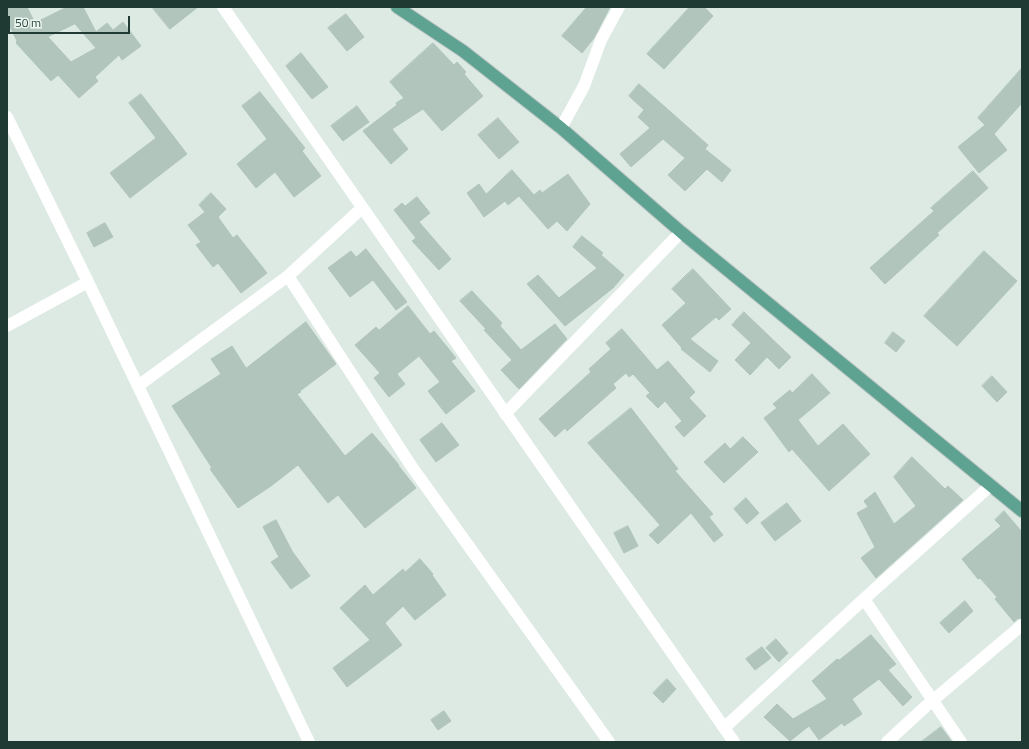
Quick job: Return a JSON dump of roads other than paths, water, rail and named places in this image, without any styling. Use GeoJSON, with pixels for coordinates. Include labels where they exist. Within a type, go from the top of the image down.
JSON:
{"type":"FeatureCollection","features":[{"type":"Feature","properties":{"kind":"main road"},"geometry":{"type":"LineString","coordinates":[[397,7],[463,51],[561,128],[681,232],[1022,511]]}},
{"type":"Feature","properties":{"kind":"street"},"geometry":{"type":"LineString","coordinates":[[223,7],[734,742]]}},
{"type":"Feature","properties":{"kind":"street"},"geometry":{"type":"LineString","coordinates":[[561,128],[584,86],[601,40],[620,7]]}},
{"type":"Feature","properties":{"kind":"street"},"geometry":{"type":"LineString","coordinates":[[7,117],[309,742]]}},
{"type":"Feature","properties":{"kind":"street"},"geometry":{"type":"LineString","coordinates":[[138,386],[288,276],[362,208]]}},
{"type":"Feature","properties":{"kind":"street"},"geometry":{"type":"LineString","coordinates":[[505,414],[681,232]]}},
{"type":"Feature","properties":{"kind":"street"},"geometry":{"type":"LineString","coordinates":[[288,276],[412,467],[608,742]]}},
{"type":"Feature","properties":{"kind":"street"},"geometry":{"type":"LineString","coordinates":[[7,326],[88,282]]}},
{"type":"Feature","properties":{"kind":"street"},"geometry":{"type":"LineString","coordinates":[[724,728],[864,599],[990,486]]}},
{"type":"Feature","properties":{"kind":"street"},"geometry":{"type":"LineString","coordinates":[[864,599],[961,742]]}},
{"type":"Feature","properties":{"kind":"street"},"geometry":{"type":"LineString","coordinates":[[887,742],[933,700],[1022,625]]}}]}
